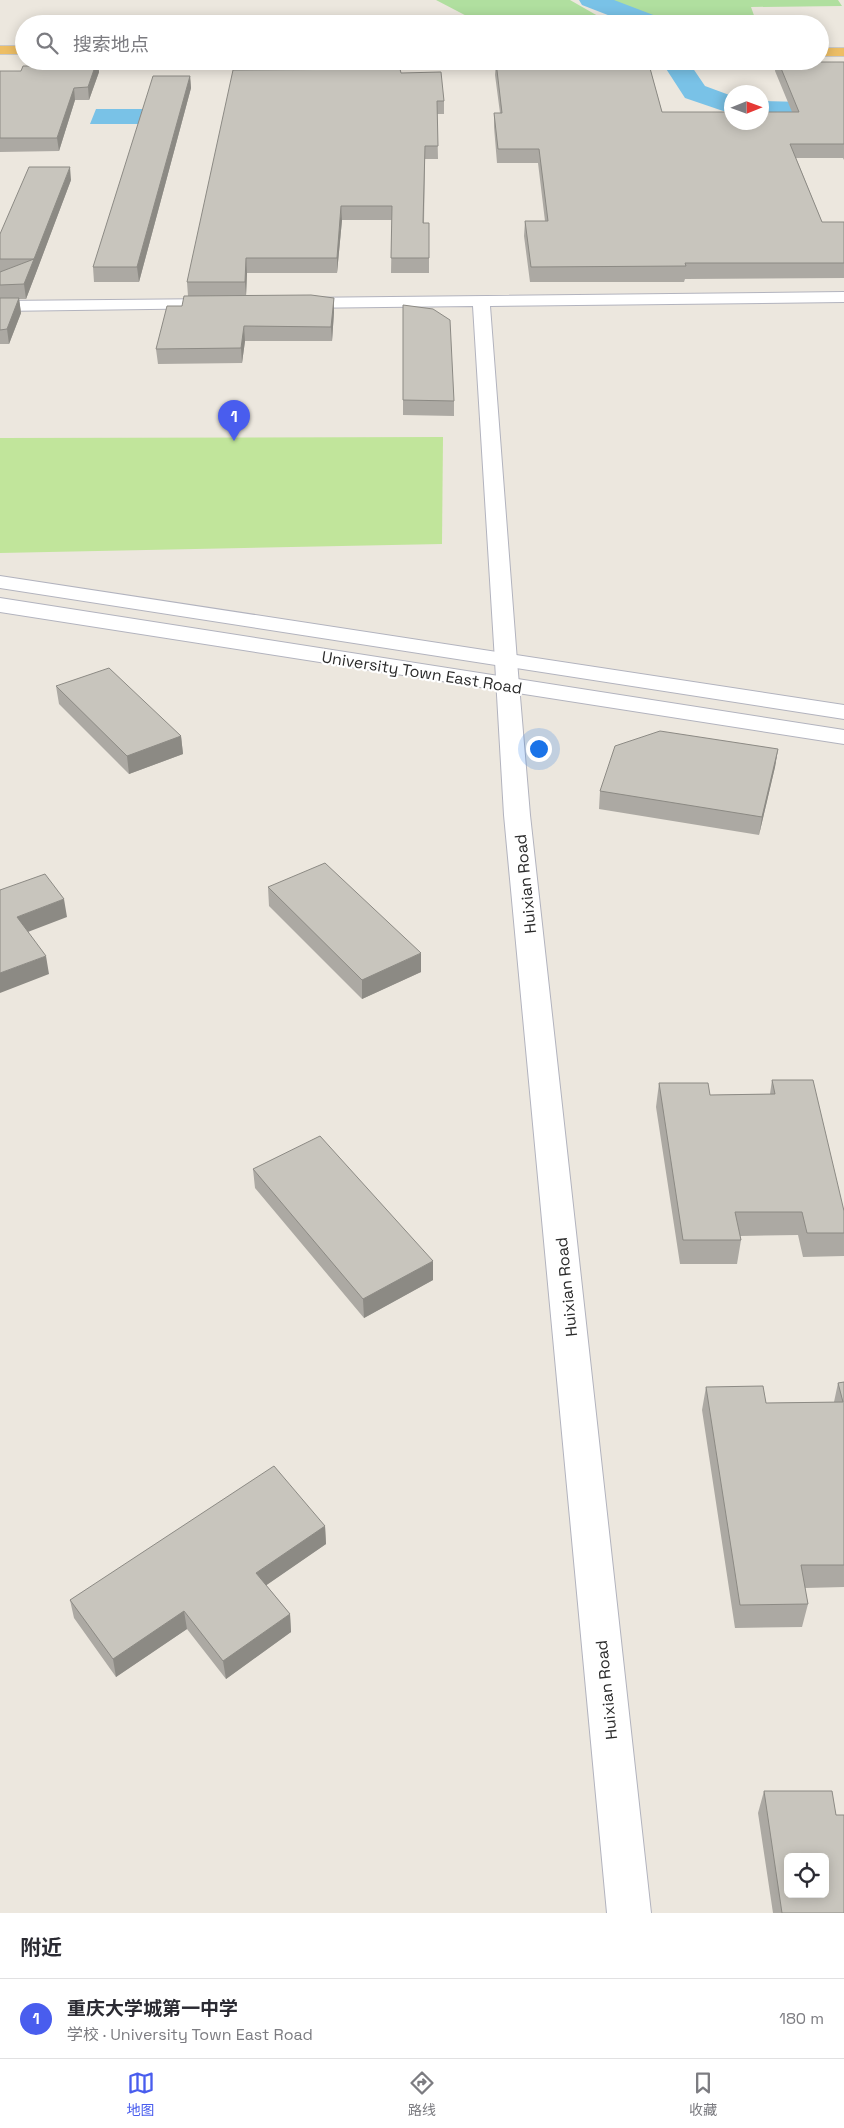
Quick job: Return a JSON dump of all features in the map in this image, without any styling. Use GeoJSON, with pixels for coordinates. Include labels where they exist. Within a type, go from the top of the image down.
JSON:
{"type":"FeatureCollection","features":[{"type":"Feature","properties":{"kind":"highway"},"geometry":{"type":"LineString","coordinates":[[0,40],[15,40]]}},
{"type":"Feature","properties":{"kind":"highway"},"geometry":{"type":"LineString","coordinates":[[829,41],[844,41]]}},
{"type":"Feature","properties":{"kind":"highway"},"geometry":{"type":"LineString","coordinates":[[0,50],[15,50]]}},
{"type":"Feature","properties":{"kind":"highway"},"geometry":{"type":"LineString","coordinates":[[829,52],[844,52]]}},
{"type":"Feature","properties":{"kind":"street"},"geometry":{"type":"LineString","coordinates":[[284,303],[844,297]]}},
{"type":"Feature","properties":{"kind":"street","name":"Huixian Road"},"geometry":{"type":"LineString","coordinates":[[481,301],[517,815],[629,1913]]}},
{"type":"Feature","properties":{"kind":"street"},"geometry":{"type":"LineString","coordinates":[[0,306],[235,304]]}},
{"type":"Feature","properties":{"kind":"street","name":"University Town East Road"},"geometry":{"type":"LineString","coordinates":[[0,582],[507,673],[844,737]]}},
{"type":"Feature","properties":{"kind":"street","name":"University Town East Road"},"geometry":{"type":"LineString","coordinates":[[0,605],[507,673],[844,712]]}},
{"type":"Feature","properties":{"kind":"green space"},"geometry":{"type":"Polygon","coordinates":[[[436,0],[570,0],[596,15],[465,15],[436,0]]]}},
{"type":"Feature","properties":{"kind":"green space"},"geometry":{"type":"Polygon","coordinates":[[[607,0],[838,0],[842,6],[751,7],[754,15],[649,15],[607,0]]]}},
{"type":"Feature","properties":{"kind":"green space"},"geometry":{"type":"Polygon","coordinates":[[[443,437],[442,544],[0,553],[0,438],[443,437]]]}},
{"type":"Feature","properties":{"kind":"water"},"geometry":{"type":"Polygon","coordinates":[[[96,109],[158,109],[153,124],[90,124],[96,109]]]}},
{"type":"Feature","properties":{"kind":"building"},"geometry":{"type":"Polygon","coordinates":[[[829,62],[844,62],[844,144],[790,144],[822,222],[844,222],[844,263],[685,263],[686,266],[531,267],[525,221],[548,221],[539,149],[498,149],[494,113],[502,113],[497,70],[650,70],[662,112],[724,112],[724,130],[769,130],[769,112],[799,112],[782,70],[829,70],[829,62]]]}},
{"type":"Feature","properties":{"kind":"building"},"geometry":{"type":"Polygon","coordinates":[[[94,70],[88,87],[74,88],[57,138],[0,138],[0,71],[94,70]]]}},
{"type":"Feature","properties":{"kind":"building"},"geometry":{"type":"Polygon","coordinates":[[[233,70],[400,70],[401,73],[441,72],[444,101],[437,101],[438,146],[425,146],[423,223],[429,223],[429,258],[391,258],[392,206],[341,206],[337,258],[246,258],[245,282],[187,282],[233,70]]]}},
{"type":"Feature","properties":{"kind":"building"},"geometry":{"type":"Polygon","coordinates":[[[153,76],[190,76],[137,267],[93,267],[153,76]]]}},
{"type":"Feature","properties":{"kind":"building"},"geometry":{"type":"Polygon","coordinates":[[[29,167],[70,167],[34,259],[0,259],[0,234],[29,167]]]}},
{"type":"Feature","properties":{"kind":"building"},"geometry":{"type":"Polygon","coordinates":[[[34,259],[24,284],[0,285],[0,272],[34,259]]]}},
{"type":"Feature","properties":{"kind":"building"},"geometry":{"type":"Polygon","coordinates":[[[311,295],[334,298],[331,327],[244,326],[241,348],[156,349],[167,306],[182,306],[184,296],[311,295]]]}},
{"type":"Feature","properties":{"kind":"building"},"geometry":{"type":"Polygon","coordinates":[[[0,298],[19,298],[7,329],[0,330],[0,298]]]}},
{"type":"Feature","properties":{"kind":"building"},"geometry":{"type":"Polygon","coordinates":[[[403,305],[433,309],[450,320],[454,401],[403,400],[403,305]]]}},
{"type":"Feature","properties":{"kind":"building"},"geometry":{"type":"Polygon","coordinates":[[[109,668],[181,736],[127,756],[56,686],[109,668]]]}},
{"type":"Feature","properties":{"kind":"building"},"geometry":{"type":"Polygon","coordinates":[[[660,731],[778,749],[762,817],[600,791],[615,746],[660,731]]]}},
{"type":"Feature","properties":{"kind":"building"},"geometry":{"type":"Polygon","coordinates":[[[325,863],[421,953],[362,980],[268,887],[325,863]]]}},
{"type":"Feature","properties":{"kind":"building"},"geometry":{"type":"Polygon","coordinates":[[[45,874],[64,899],[17,917],[46,956],[0,973],[0,890],[45,874]]]}},
{"type":"Feature","properties":{"kind":"building"},"geometry":{"type":"Polygon","coordinates":[[[772,1080],[813,1080],[844,1211],[844,1233],[807,1233],[802,1212],[735,1212],[741,1240],[683,1240],[659,1083],[708,1083],[710,1095],[775,1094],[772,1080]]]}},
{"type":"Feature","properties":{"kind":"building"},"geometry":{"type":"Polygon","coordinates":[[[320,1136],[433,1261],[363,1299],[253,1169],[320,1136]]]}},
{"type":"Feature","properties":{"kind":"building"},"geometry":{"type":"Polygon","coordinates":[[[844,1382],[844,1565],[801,1565],[808,1604],[740,1605],[706,1387],[763,1386],[766,1403],[843,1402],[838,1383],[844,1382]]]}},
{"type":"Feature","properties":{"kind":"building"},"geometry":{"type":"Polygon","coordinates":[[[274,1466],[325,1526],[256,1573],[290,1614],[223,1661],[184,1611],[113,1659],[70,1600],[274,1466]]]}},
{"type":"Feature","properties":{"kind":"building"},"geometry":{"type":"Polygon","coordinates":[[[764,1791],[832,1791],[836,1815],[844,1815],[844,1913],[782,1913],[764,1791]]]}},
{"type":"Feature","properties":{"kind":"waterway"},"geometry":{"type":"LineString","coordinates":[[591,0],[631,15]]}},
{"type":"Feature","properties":{"kind":"waterway"},"geometry":{"type":"LineString","coordinates":[[680,70],[695,92],[724,103]]}},
{"type":"Feature","properties":{"kind":"waterway"},"geometry":{"type":"LineString","coordinates":[[769,110],[844,112]]}},
{"type":"Feature","properties":{"kind":"place","name":"重庆大学城第一中学"},"geometry":{"type":"Point","coordinates":[234,441]}}]}
